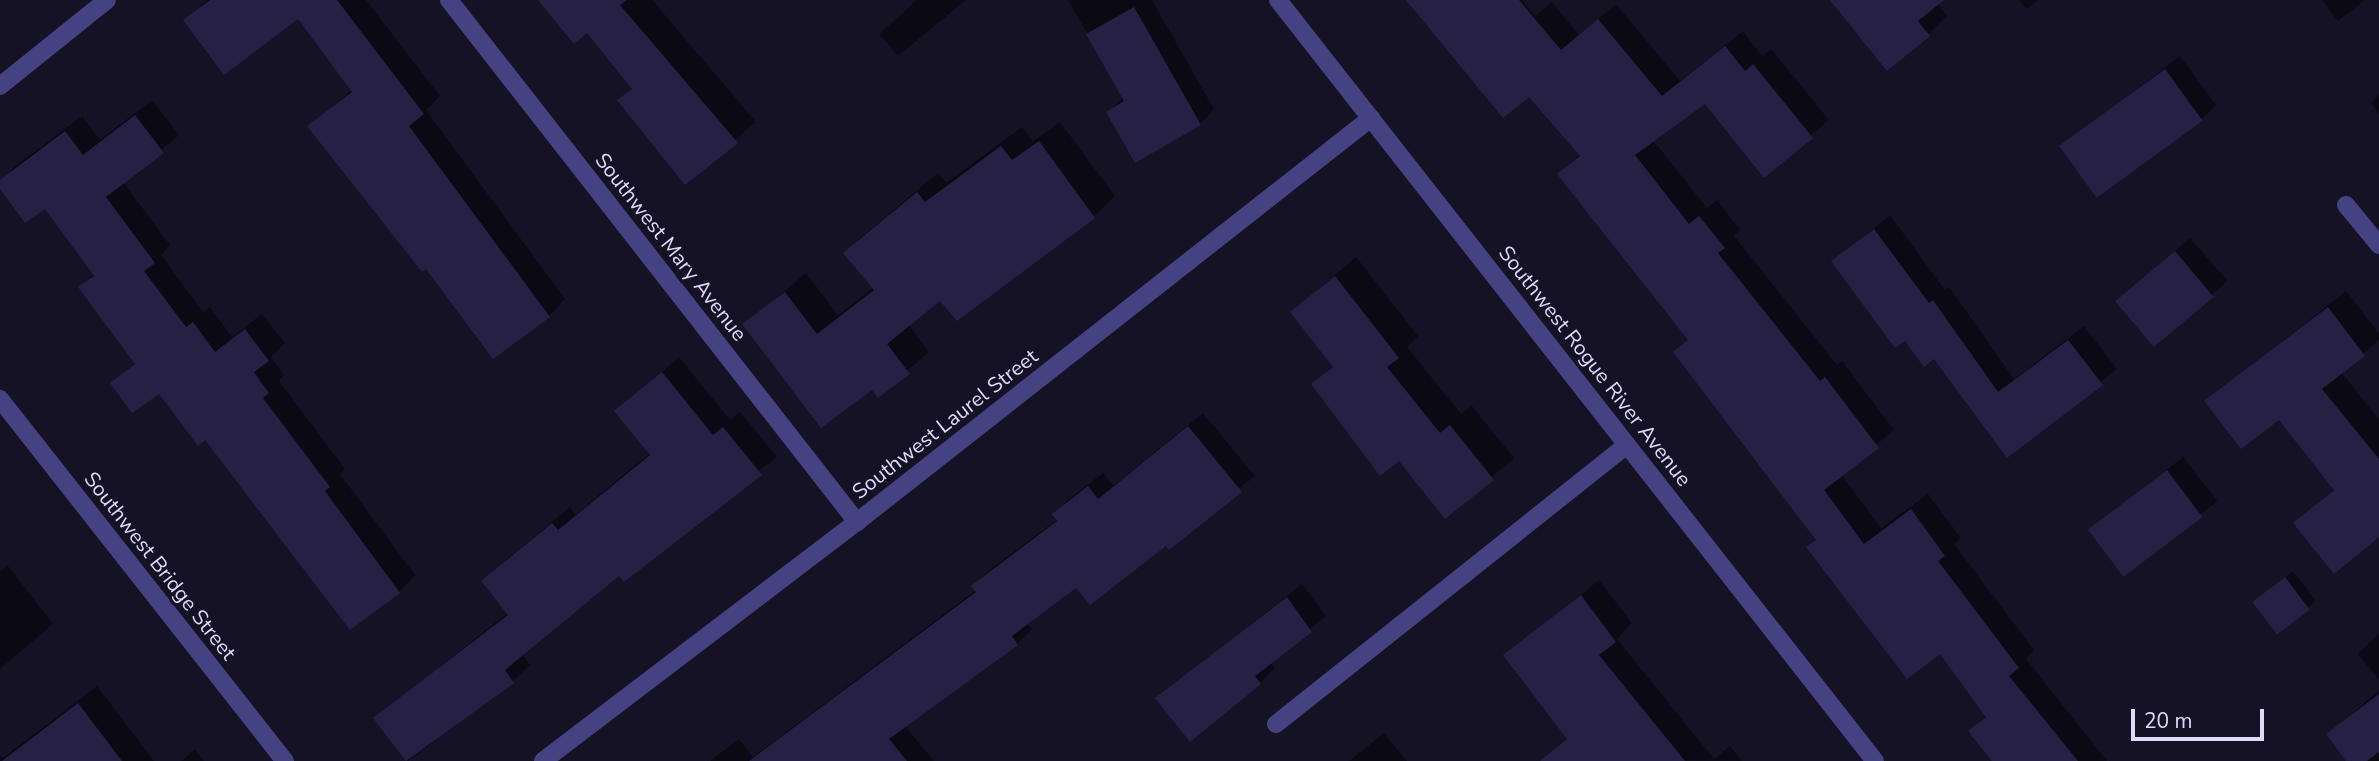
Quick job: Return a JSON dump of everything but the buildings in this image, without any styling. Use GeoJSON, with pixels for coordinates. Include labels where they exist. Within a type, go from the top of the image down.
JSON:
{"type":"FeatureCollection","features":[{"type":"Feature","properties":{"kind":"street"},"geometry":{"type":"LineString","coordinates":[[0,86],[107,0]]}},
{"type":"Feature","properties":{"kind":"street","name":"Southwest Mary Avenue"},"geometry":{"type":"LineString","coordinates":[[449,0],[857,522]]}},
{"type":"Feature","properties":{"kind":"street","name":"Southwest Rogue River Avenue"},"geometry":{"type":"LineString","coordinates":[[1279,0],[1875,761]]}},
{"type":"Feature","properties":{"kind":"street","name":"Southwest Laurel Street"},"geometry":{"type":"LineString","coordinates":[[543,761],[857,522],[1371,118]]}},
{"type":"Feature","properties":{"kind":"street"},"geometry":{"type":"LineString","coordinates":[[2346,205],[2379,244]]}},
{"type":"Feature","properties":{"kind":"street","name":"Southwest Bridge Street"},"geometry":{"type":"LineString","coordinates":[[0,399],[285,761]]}},
{"type":"Feature","properties":{"kind":"street"},"geometry":{"type":"LineString","coordinates":[[1276,724],[1628,445]]}}]}
